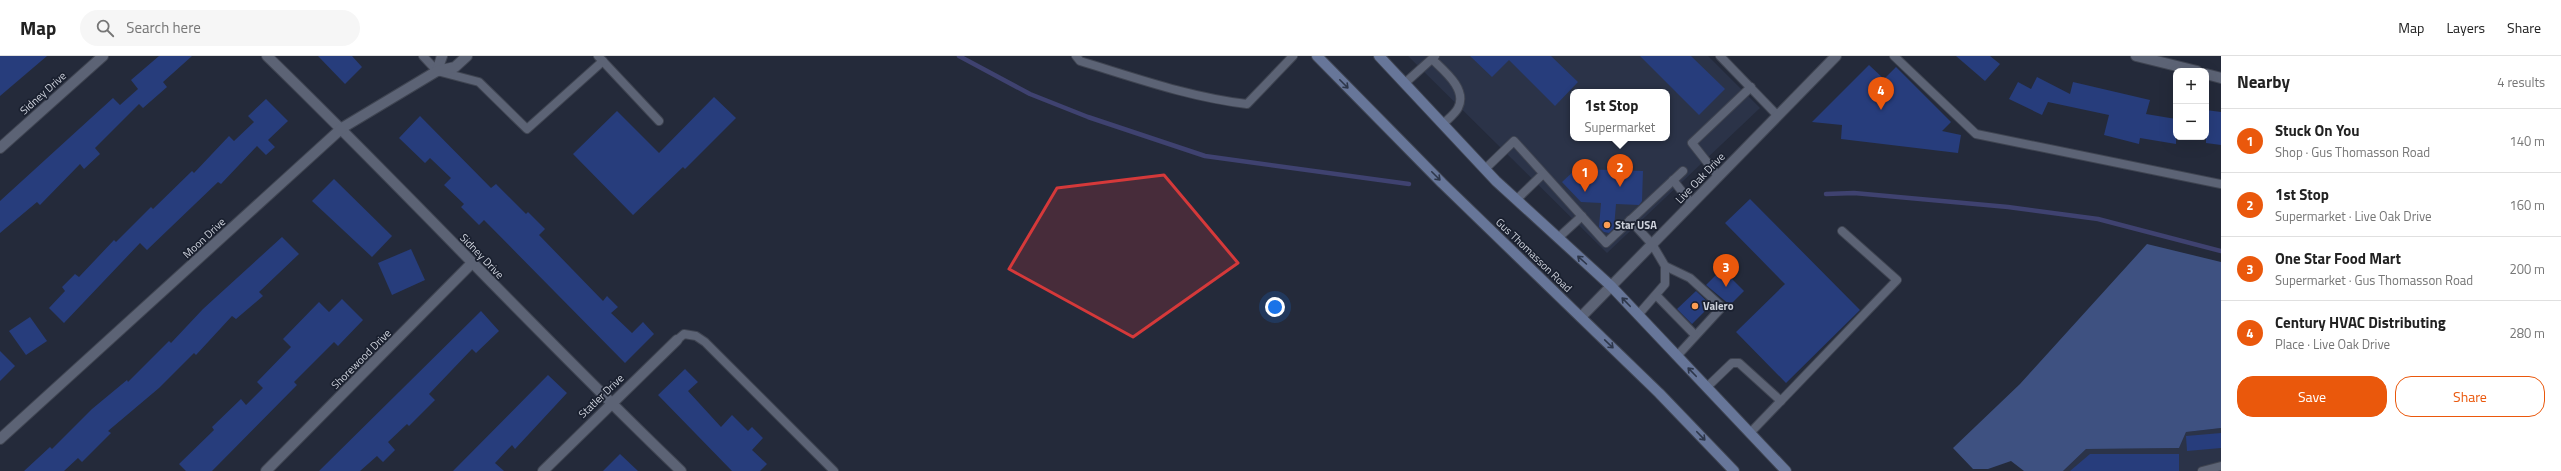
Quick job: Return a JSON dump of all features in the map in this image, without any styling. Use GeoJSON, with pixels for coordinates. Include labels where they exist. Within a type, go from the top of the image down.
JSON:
{"type":"FeatureCollection","features":[{"type":"Feature","properties":{"kind":"main road","name":"Gus Thomasson Road"},"geometry":{"type":"LineString","coordinates":[[1317,56],[1442,183],[1659,393],[1734,471]]}},
{"type":"Feature","properties":{"kind":"main road"},"geometry":{"type":"LineString","coordinates":[[1383,57],[1405,83],[1485,169],[1516,200],[1611,286],[1786,471]]}},
{"type":"Feature","properties":{"kind":"street","name":"Sidney Drive"},"geometry":{"type":"LineString","coordinates":[[0,148],[103,56]]}},
{"type":"Feature","properties":{"kind":"street","name":"Sidney Drive"},"geometry":{"type":"LineString","coordinates":[[267,56],[342,128],[610,404],[680,471]]}},
{"type":"Feature","properties":{"kind":"street"},"geometry":{"type":"LineString","coordinates":[[437,71],[442,56]]}},
{"type":"Feature","properties":{"kind":"street","name":"Moon Drive"},"geometry":{"type":"LineString","coordinates":[[0,439],[342,128],[437,71],[455,67],[467,56]]}},
{"type":"Feature","properties":{"kind":"street","name":"Live Oak Drive"},"geometry":{"type":"LineString","coordinates":[[1582,317],[1691,203],[1836,56]]}},
{"type":"Feature","properties":{"kind":"street"},"geometry":{"type":"LineString","coordinates":[[2136,56],[2179,61],[2192,68]]}},
{"type":"Feature","properties":{"kind":"street"},"geometry":{"type":"LineString","coordinates":[[2209,75],[2221,78]]}},
{"type":"Feature","properties":{"kind":"street","name":"Shorewood Drive"},"geometry":{"type":"LineString","coordinates":[[266,471],[472,263]]}},
{"type":"Feature","properties":{"kind":"street","name":"Statler Drive"},"geometry":{"type":"LineString","coordinates":[[543,471],[677,340]]}},
{"type":"Feature","properties":{"kind":"lane"},"geometry":{"type":"LineString","coordinates":[[423,56],[437,71],[479,82],[527,129],[600,59],[659,121]]}},
{"type":"Feature","properties":{"kind":"lane"},"geometry":{"type":"LineString","coordinates":[[1076,56],[1080,61],[1172,90],[1216,100],[1247,104],[1293,56]]}},
{"type":"Feature","properties":{"kind":"lane"},"geometry":{"type":"LineString","coordinates":[[1720,56],[1778,115]]}},
{"type":"Feature","properties":{"kind":"lane"},"geometry":{"type":"LineString","coordinates":[[1894,56],[1976,134],[2221,184]]}},
{"type":"Feature","properties":{"kind":"lane"},"geometry":{"type":"LineString","coordinates":[[1405,83],[1433,57],[1454,82],[1460,100],[1458,108],[1443,124]]}},
{"type":"Feature","properties":{"kind":"lane"},"geometry":{"type":"LineString","coordinates":[[1718,176],[1692,143],[1750,87]]}},
{"type":"Feature","properties":{"kind":"lane"},"geometry":{"type":"LineString","coordinates":[[1485,169],[1514,142],[1606,243],[1683,171]]}},
{"type":"Feature","properties":{"kind":"lane"},"geometry":{"type":"LineString","coordinates":[[1516,200],[1544,174]]}},
{"type":"Feature","properties":{"kind":"lane"},"geometry":{"type":"LineString","coordinates":[[1673,180],[1691,203]]}},
{"type":"Feature","properties":{"kind":"lane"},"geometry":{"type":"LineString","coordinates":[[1558,238],[1582,216]]}},
{"type":"Feature","properties":{"kind":"lane"},"geometry":{"type":"LineString","coordinates":[[1630,220],[1652,244],[1665,266],[1665,284],[1638,315]]}},
{"type":"Feature","properties":{"kind":"lane"},"geometry":{"type":"LineString","coordinates":[[1750,433],[1897,280],[1842,231]]}},
{"type":"Feature","properties":{"kind":"lane"},"geometry":{"type":"LineString","coordinates":[[1665,266],[1690,278],[1722,307],[1694,334],[1677,356]]}},
{"type":"Feature","properties":{"kind":"lane"},"geometry":{"type":"LineString","coordinates":[[1656,295],[1694,334]]}},
{"type":"Feature","properties":{"kind":"lane"},"geometry":{"type":"LineString","coordinates":[[677,340],[684,334],[696,336],[705,342],[834,471]]}},
{"type":"Feature","properties":{"kind":"lane"},"geometry":{"type":"LineString","coordinates":[[1707,388],[1732,363],[1739,363],[1781,401]]}},
{"type":"Feature","properties":{"kind":"lane"},"geometry":{"type":"LineString","coordinates":[[2202,471],[2221,466]]}},
{"type":"Feature","properties":{"kind":"highlighted area"},"geometry":{"type":"Polygon","coordinates":[[[1164,175],[1238,263],[1133,337],[1009,269],[1057,188],[1164,175]]]}},
{"type":"Feature","properties":{"kind":"shaded area"},"geometry":{"type":"Polygon","coordinates":[[[1408,56],[1708,56],[1760,108],[1607,253],[1408,56]]]}},
{"type":"Feature","properties":{"kind":"shaded area"},"geometry":{"type":"Polygon","coordinates":[[[2147,244],[2221,262],[2221,428],[2186,432],[2179,448],[2086,449],[2063,471],[2024,471],[2011,461],[1988,469],[1973,469],[1953,448],[2020,384],[2147,244]]]}},
{"type":"Feature","properties":{"kind":"shaded area"},"geometry":{"type":"Polygon","coordinates":[[[2221,428],[2221,471],[2063,471],[2086,449],[2179,448],[2186,432],[2221,428]]]}},
{"type":"Feature","properties":{"kind":"building"},"geometry":{"type":"Polygon","coordinates":[[[0,56],[47,56],[0,96],[0,56]]]}},
{"type":"Feature","properties":{"kind":"building"},"geometry":{"type":"Polygon","coordinates":[[[159,56],[192,56],[163,82],[167,87],[143,108],[139,104],[95,148],[100,154],[84,169],[80,164],[40,205],[37,202],[0,233],[0,201],[113,98],[120,105],[138,89],[131,80],[159,56]]]}},
{"type":"Feature","properties":{"kind":"building"},"geometry":{"type":"Polygon","coordinates":[[[318,56],[352,56],[362,67],[345,84],[318,56]]]}},
{"type":"Feature","properties":{"kind":"building"},"geometry":{"type":"Polygon","coordinates":[[[1470,56],[1551,56],[1578,82],[1555,106],[1509,60],[1492,77],[1470,56]]]}},
{"type":"Feature","properties":{"kind":"building"},"geometry":{"type":"Polygon","coordinates":[[[1640,56],[1691,56],[1725,89],[1699,115],[1640,56]]]}},
{"type":"Feature","properties":{"kind":"building"},"geometry":{"type":"Polygon","coordinates":[[[1956,56],[1990,56],[2000,64],[1985,81],[1956,56]]]}},
{"type":"Feature","properties":{"kind":"building"},"geometry":{"type":"Polygon","coordinates":[[[1869,65],[1884,79],[1896,67],[1951,122],[1942,131],[1961,135],[1958,153],[1841,139],[1842,125],[1812,122],[1869,65]]]}},
{"type":"Feature","properties":{"kind":"building"},"geometry":{"type":"Polygon","coordinates":[[[2037,77],[2070,94],[2073,82],[2150,100],[2146,114],[2173,118],[2173,140],[2176,140],[2176,144],[2140,138],[2139,144],[2104,135],[2109,115],[2048,102],[2042,115],[2009,99],[2018,82],[2031,89],[2037,77]]]}},
{"type":"Feature","properties":{"kind":"building"},"geometry":{"type":"Polygon","coordinates":[[[714,97],[736,118],[685,169],[683,167],[633,215],[573,154],[617,111],[659,153],[714,97]]]}},
{"type":"Feature","properties":{"kind":"building"},"geometry":{"type":"Polygon","coordinates":[[[266,99],[288,121],[268,140],[275,147],[266,155],[257,146],[221,184],[218,182],[147,250],[140,243],[64,323],[49,308],[65,291],[62,287],[75,274],[79,277],[114,240],[116,242],[151,207],[153,209],[192,171],[194,173],[229,136],[234,141],[254,122],[248,116],[266,99]]]}},
{"type":"Feature","properties":{"kind":"building"},"geometry":{"type":"Polygon","coordinates":[[[2209,110],[2221,112],[2221,145],[2206,143],[2206,140],[2209,140],[2209,110]]]}},
{"type":"Feature","properties":{"kind":"building"},"geometry":{"type":"Polygon","coordinates":[[[420,116],[491,188],[496,184],[526,214],[528,212],[545,229],[539,235],[603,301],[607,296],[618,307],[611,313],[632,333],[643,322],[654,334],[625,363],[484,220],[479,225],[461,207],[464,204],[444,185],[451,178],[430,158],[425,163],[399,138],[420,116]]]}},
{"type":"Feature","properties":{"kind":"building"},"geometry":{"type":"Polygon","coordinates":[[[1576,169],[1643,171],[1642,201],[1639,205],[1616,204],[1614,228],[1609,233],[1604,232],[1599,227],[1601,203],[1581,202],[1562,182],[1576,169]]]}},
{"type":"Feature","properties":{"kind":"building"},"geometry":{"type":"Polygon","coordinates":[[[334,179],[392,236],[372,257],[312,201],[334,179]]]}},
{"type":"Feature","properties":{"kind":"building"},"geometry":{"type":"Polygon","coordinates":[[[1750,199],[1860,310],[1786,383],[1736,332],[1785,284],[1725,223],[1750,199]]]}},
{"type":"Feature","properties":{"kind":"building"},"geometry":{"type":"Polygon","coordinates":[[[282,237],[299,254],[259,292],[263,296],[236,319],[232,316],[196,355],[194,353],[159,388],[108,431],[111,433],[82,462],[78,458],[64,471],[24,471],[50,447],[52,449],[92,409],[127,380],[128,382],[169,341],[171,343],[203,309],[282,237]]]}},
{"type":"Feature","properties":{"kind":"building"},"geometry":{"type":"Polygon","coordinates":[[[411,249],[425,280],[392,295],[378,263],[411,249]]]}},
{"type":"Feature","properties":{"kind":"building"},"geometry":{"type":"Polygon","coordinates":[[[1722,269],[1744,291],[1730,305],[1706,285],[1722,269]]]}},
{"type":"Feature","properties":{"kind":"building","name":"Valero"},"geometry":{"type":"Polygon","coordinates":[[[1696,291],[1711,305],[1692,324],[1677,309],[1696,291]]]}},
{"type":"Feature","properties":{"kind":"building"},"geometry":{"type":"Polygon","coordinates":[[[342,299],[363,320],[338,346],[334,342],[294,382],[297,385],[212,471],[186,471],[179,464],[214,430],[212,427],[241,399],[246,405],[263,388],[257,382],[291,347],[283,339],[319,302],[329,312],[342,299]]]}},
{"type":"Feature","properties":{"kind":"building"},"geometry":{"type":"Polygon","coordinates":[[[481,311],[499,331],[476,353],[472,349],[429,394],[435,400],[409,426],[407,424],[388,442],[395,450],[383,462],[377,456],[360,471],[319,471],[481,311]]]}},
{"type":"Feature","properties":{"kind":"building"},"geometry":{"type":"Polygon","coordinates":[[[30,317],[47,341],[26,355],[9,331],[30,317]]]}},
{"type":"Feature","properties":{"kind":"building"},"geometry":{"type":"Polygon","coordinates":[[[0,351],[15,366],[0,381],[0,351]]]}},
{"type":"Feature","properties":{"kind":"building"},"geometry":{"type":"Polygon","coordinates":[[[685,369],[698,382],[688,391],[721,427],[732,415],[748,431],[752,427],[763,438],[752,450],[767,464],[760,471],[732,471],[658,395],[685,369]]]}},
{"type":"Feature","properties":{"kind":"building"},"geometry":{"type":"Polygon","coordinates":[[[548,375],[567,393],[515,449],[512,445],[495,463],[504,471],[453,471],[548,375]]]}},
{"type":"Feature","properties":{"kind":"building"},"geometry":{"type":"Polygon","coordinates":[[[2221,433],[2221,448],[2187,451],[2186,436],[2221,433]]]}},
{"type":"Feature","properties":{"kind":"building"},"geometry":{"type":"Polygon","coordinates":[[[620,454],[638,471],[603,471],[620,454]]]}},
{"type":"Feature","properties":{"kind":"building"},"geometry":{"type":"Polygon","coordinates":[[[2090,454],[2179,454],[2179,471],[2070,471],[2090,454]]]}},
{"type":"Feature","properties":{"kind":"waterway"},"geometry":{"type":"LineString","coordinates":[[959,56],[1030,94],[1088,117],[1205,156],[1409,184]]}},
{"type":"Feature","properties":{"kind":"waterway"},"geometry":{"type":"LineString","coordinates":[[1826,194],[1854,193],[2008,207],[2098,219],[2221,251]]}},
{"type":"Feature","properties":{"kind":"place","name":"Century HVAC Distributing"},"geometry":{"type":"Point","coordinates":[1881,110]}},
{"type":"Feature","properties":{"kind":"place","name":"1st Stop"},"geometry":{"type":"Point","coordinates":[1620,187]}},
{"type":"Feature","properties":{"kind":"place","name":"Stuck On You"},"geometry":{"type":"Point","coordinates":[1585,192]}},
{"type":"Feature","properties":{"kind":"place","name":"Star USA"},"geometry":{"type":"Point","coordinates":[1607,225]}},
{"type":"Feature","properties":{"kind":"place","name":"One Star Food Mart"},"geometry":{"type":"Point","coordinates":[1726,287]}},
{"type":"Feature","properties":{"kind":"place","name":"Valero"},"geometry":{"type":"Point","coordinates":[1695,306]}}]}
